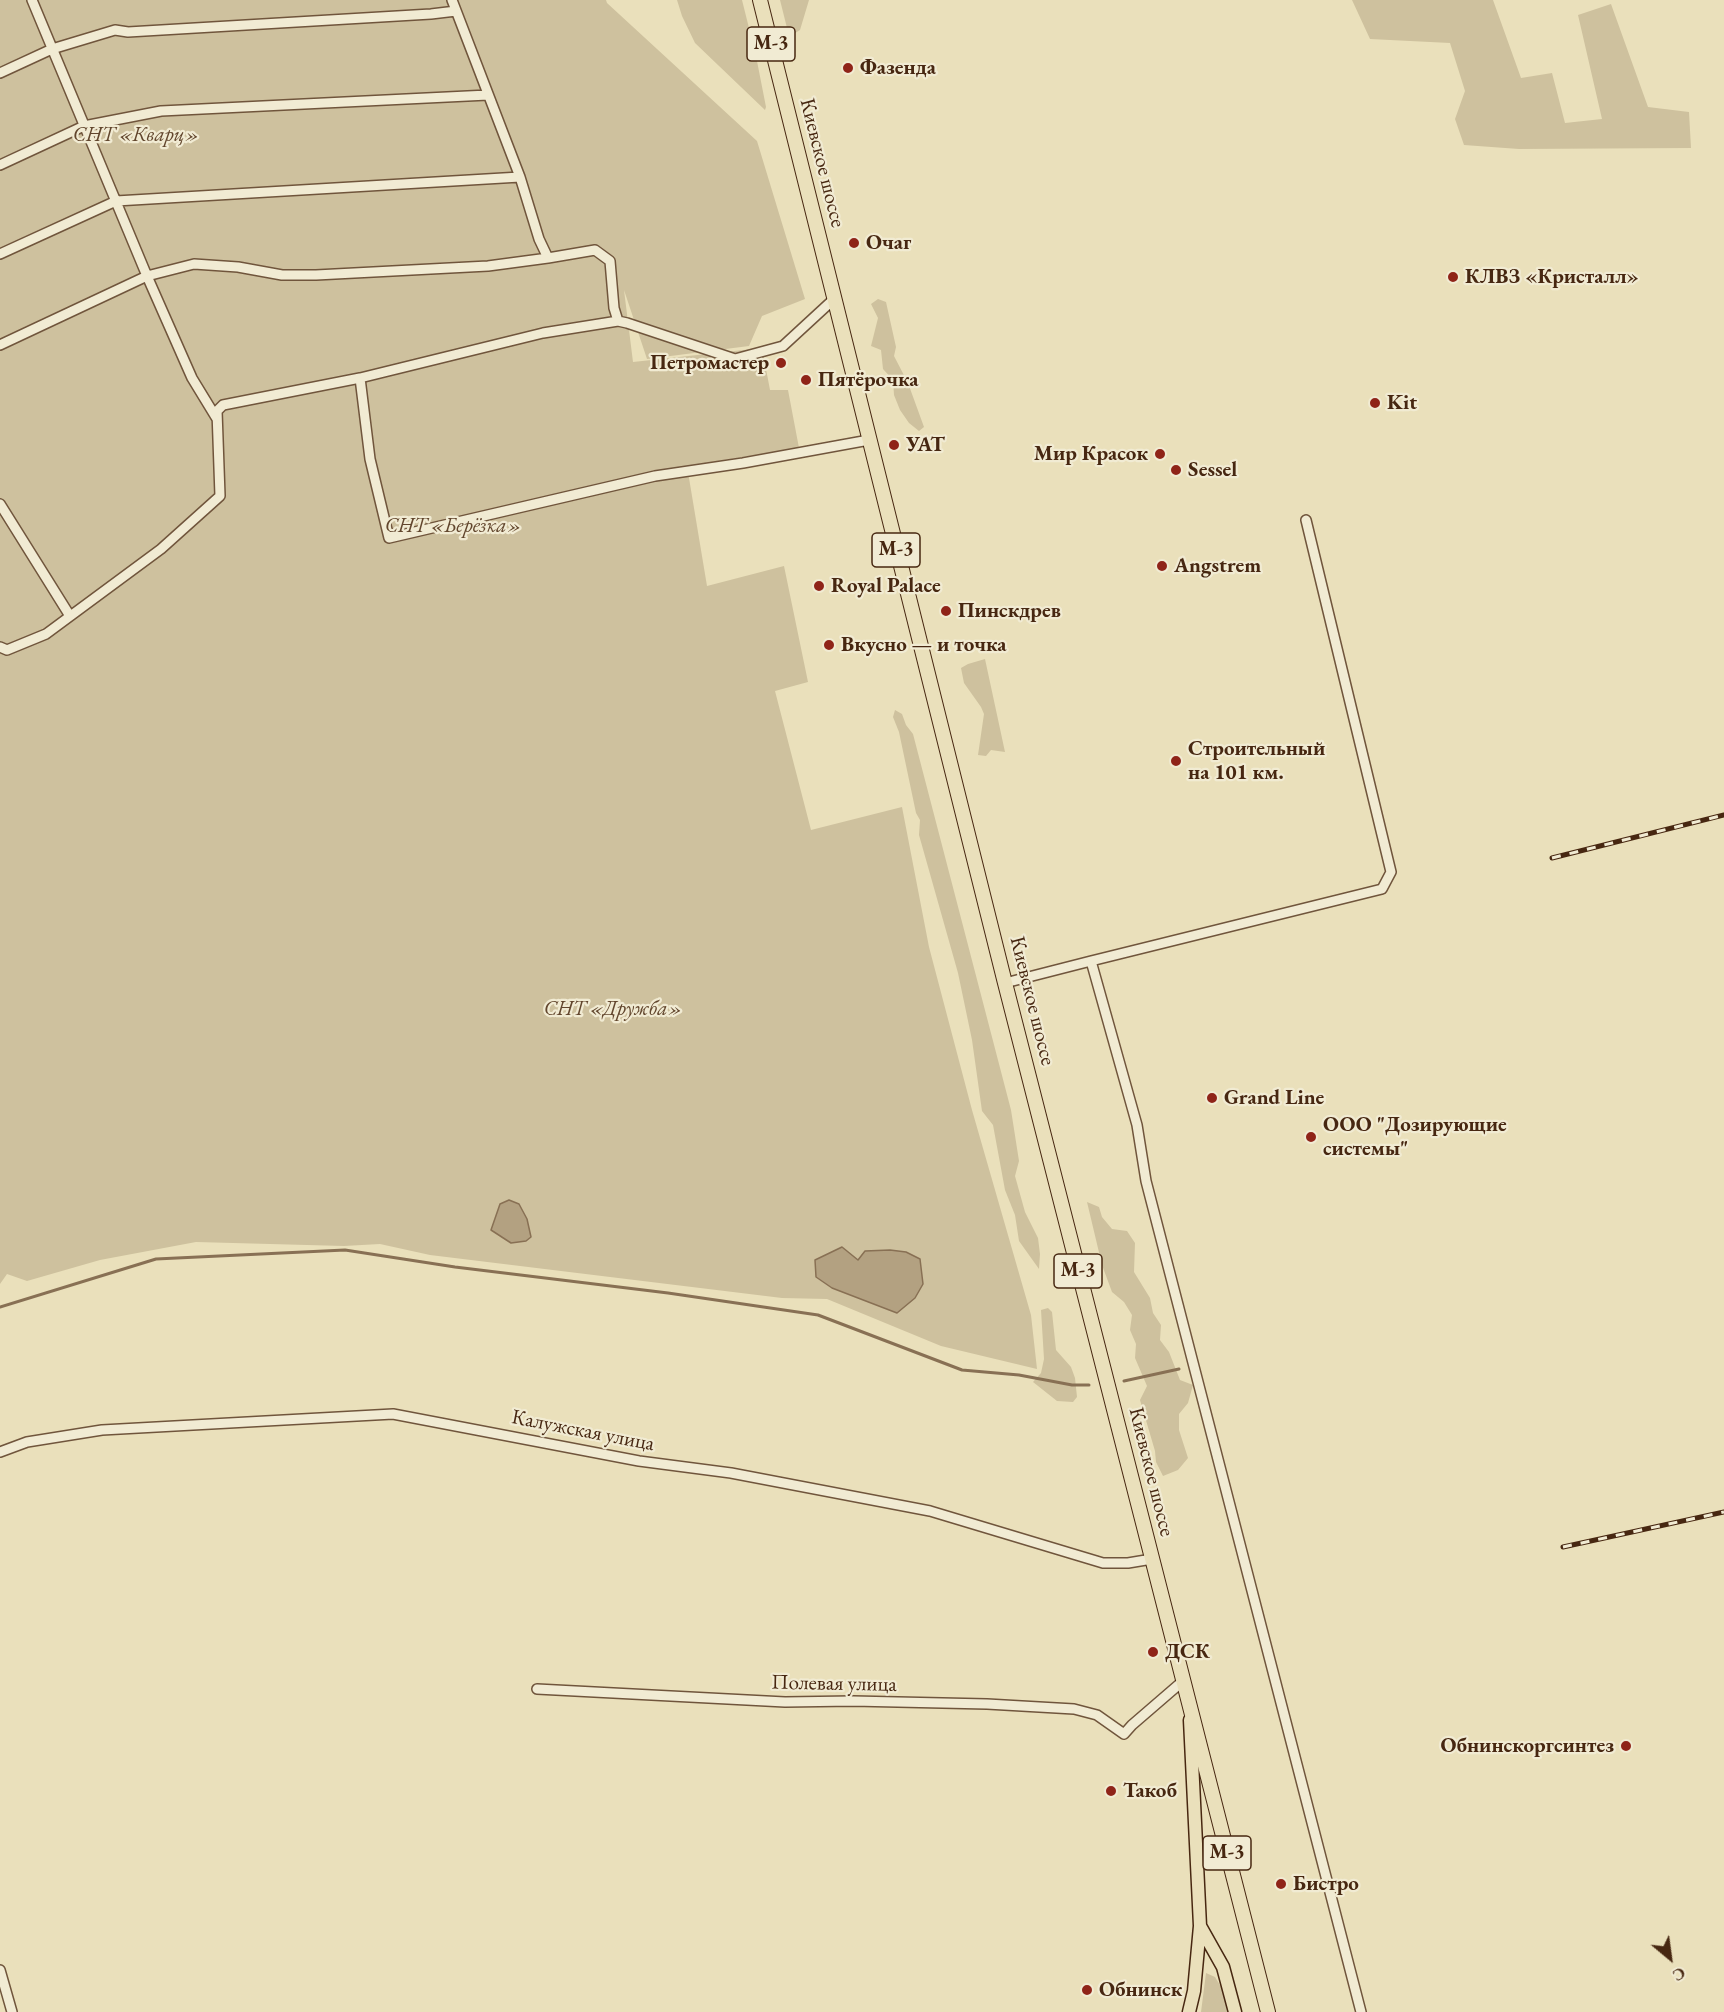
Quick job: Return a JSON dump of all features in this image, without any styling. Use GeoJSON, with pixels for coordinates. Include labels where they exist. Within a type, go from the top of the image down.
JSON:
{"type":"FeatureCollection","features":[{"type":"Feature","properties":{"kind":"highway","name":"Киевское шоссе"},"geometry":{"type":"LineString","coordinates":[[760,0],[1005,983],[1268,2008]]}},
{"type":"Feature","properties":{"kind":"main road"},"geometry":{"type":"LineString","coordinates":[[1189,1705],[1200,1926],[1194,1991],[1189,2012]]}},
{"type":"Feature","properties":{"kind":"main road"},"geometry":{"type":"LineString","coordinates":[[1200,1926],[1223,1967],[1235,2012]]}},
{"type":"Feature","properties":{"kind":"street"},"geometry":{"type":"LineString","coordinates":[[32,0],[192,378],[217,419]]}},
{"type":"Feature","properties":{"kind":"street"},"geometry":{"type":"LineString","coordinates":[[452,0],[520,177],[539,239],[548,258]]}},
{"type":"Feature","properties":{"kind":"street"},"geometry":{"type":"LineString","coordinates":[[0,73],[52,49],[115,30],[139,31],[420,15],[456,10]]}},
{"type":"Feature","properties":{"kind":"street"},"geometry":{"type":"LineString","coordinates":[[0,165],[84,126],[161,111],[488,95]]}},
{"type":"Feature","properties":{"kind":"street"},"geometry":{"type":"LineString","coordinates":[[0,254],[116,201],[520,177]]}},
{"type":"Feature","properties":{"kind":"street"},"geometry":{"type":"LineString","coordinates":[[0,345],[147,276],[194,264],[238,267],[282,275],[316,275],[488,266],[596,250],[610,261],[614,308],[618,321]]}},
{"type":"Feature","properties":{"kind":"street"},"geometry":{"type":"LineString","coordinates":[[0,647],[8,650],[46,634],[161,549],[220,496],[217,411],[223,405],[360,378],[543,333],[618,321],[735,359],[783,346],[834,299]]}},
{"type":"Feature","properties":{"kind":"street"},"geometry":{"type":"LineString","coordinates":[[360,378],[370,459],[389,538],[655,476],[869,440]]}},
{"type":"Feature","properties":{"kind":"street"},"geometry":{"type":"LineString","coordinates":[[0,504],[70,616]]}},
{"type":"Feature","properties":{"kind":"street"},"geometry":{"type":"LineString","coordinates":[[1005,983],[1382,889],[1391,872],[1306,520]]}},
{"type":"Feature","properties":{"kind":"street"},"geometry":{"type":"LineString","coordinates":[[1091,961],[1137,1125],[1146,1181],[1361,2012]]}},
{"type":"Feature","properties":{"kind":"street","name":"Калужская улица"},"geometry":{"type":"LineString","coordinates":[[0,1452],[27,1442],[102,1430],[393,1414],[639,1461],[731,1473],[930,1511],[1103,1563],[1128,1563],[1152,1558]]}},
{"type":"Feature","properties":{"kind":"street","name":"Полевая улица"},"geometry":{"type":"LineString","coordinates":[[537,1689],[785,1702],[864,1701],[1074,1709],[1097,1715],[1124,1734],[1183,1681]]}},
{"type":"Feature","properties":{"kind":"street"},"geometry":{"type":"LineString","coordinates":[[0,1970],[12,2012]]}},
{"type":"Feature","properties":{"kind":"green space"},"geometry":{"type":"Polygon","coordinates":[[[0,0],[606,0],[757,141],[805,299],[762,316],[749,346],[647,359],[624,290],[633,362],[762,348],[770,390],[788,390],[799,448],[687,466],[707,586],[784,566],[808,682],[775,691],[811,830],[902,807],[929,947],[972,1110],[1031,1315],[1037,1369],[941,1346],[827,1299],[782,1298],[430,1255],[380,1244],[344,1246],[196,1242],[100,1260],[27,1281],[7,1274],[0,1284],[0,0]]]}},
{"type":"Feature","properties":{"kind":"green space"},"geometry":{"type":"Polygon","coordinates":[[[677,0],[742,0],[756,56],[765,110],[695,43],[677,0]]]}},
{"type":"Feature","properties":{"kind":"green space"},"geometry":{"type":"Polygon","coordinates":[[[780,0],[809,0],[800,30],[789,36],[780,0]]]}},
{"type":"Feature","properties":{"kind":"green space"},"geometry":{"type":"Polygon","coordinates":[[[1352,0],[1493,0],[1521,78],[1552,73],[1565,123],[1602,119],[1578,15],[1611,4],[1648,107],[1689,112],[1691,148],[1519,149],[1464,145],[1455,119],[1465,91],[1450,43],[1370,39],[1352,0]]]}},
{"type":"Feature","properties":{"kind":"green space"},"geometry":{"type":"Polygon","coordinates":[[[878,299],[886,302],[896,347],[894,356],[908,383],[924,427],[919,431],[909,423],[900,410],[894,395],[893,380],[883,369],[881,350],[871,346],[878,318],[871,304],[878,299]]]}},
{"type":"Feature","properties":{"kind":"green space"},"geometry":{"type":"Polygon","coordinates":[[[985,659],[1005,752],[991,750],[986,756],[978,755],[984,714],[964,683],[961,668],[985,659]]]}},
{"type":"Feature","properties":{"kind":"green space"},"geometry":{"type":"Polygon","coordinates":[[[895,710],[902,714],[913,734],[1011,1110],[1019,1161],[1015,1176],[1025,1212],[1038,1238],[1039,1269],[1019,1241],[1015,1215],[1005,1190],[993,1125],[982,1111],[972,1040],[958,973],[919,835],[920,820],[916,813],[899,732],[893,717],[895,710]]]}},
{"type":"Feature","properties":{"kind":"green space"},"geometry":{"type":"Polygon","coordinates":[[[1087,1202],[1099,1207],[1102,1217],[1112,1229],[1127,1231],[1135,1243],[1134,1272],[1150,1298],[1153,1313],[1161,1325],[1160,1340],[1169,1352],[1180,1380],[1193,1385],[1188,1403],[1179,1414],[1179,1430],[1188,1458],[1178,1470],[1163,1476],[1156,1462],[1140,1400],[1147,1386],[1135,1358],[1136,1344],[1130,1330],[1132,1315],[1124,1302],[1112,1292],[1102,1265],[1087,1202]]]}},
{"type":"Feature","properties":{"kind":"green space"},"geometry":{"type":"Polygon","coordinates":[[[1048,1308],[1052,1312],[1056,1350],[1071,1367],[1075,1378],[1077,1397],[1073,1402],[1057,1401],[1033,1382],[1041,1373],[1044,1359],[1041,1310],[1048,1308]]]}},
{"type":"Feature","properties":{"kind":"green space"},"geometry":{"type":"Polygon","coordinates":[[[1206,1973],[1215,1977],[1226,1995],[1230,2012],[1201,2012],[1206,1973]]]}},
{"type":"Feature","properties":{"kind":"shaded area"},"geometry":{"type":"Polygon","coordinates":[[[509,1200],[519,1204],[527,1219],[531,1237],[526,1241],[511,1243],[491,1230],[500,1204],[509,1200]]]}},
{"type":"Feature","properties":{"kind":"shaded area"},"geometry":{"type":"Polygon","coordinates":[[[842,1247],[858,1260],[865,1251],[890,1250],[906,1252],[920,1259],[923,1284],[915,1298],[897,1313],[832,1288],[816,1277],[815,1260],[842,1247]]]}},
{"type":"Feature","properties":{"kind":"waterway"},"geometry":{"type":"LineString","coordinates":[[0,1307],[156,1259],[345,1250],[455,1267],[668,1293],[818,1315],[962,1370],[1019,1375],[1072,1385],[1089,1385]]}},
{"type":"Feature","properties":{"kind":"waterway"},"geometry":{"type":"LineString","coordinates":[[1124,1381],[1179,1369]]}},
{"type":"Feature","properties":{"kind":"railway"},"geometry":{"type":"LineString","coordinates":[[1552,858],[1724,815]]}},
{"type":"Feature","properties":{"kind":"railway"},"geometry":{"type":"LineString","coordinates":[[1563,1547],[1724,1512]]}},
{"type":"Feature","properties":{"kind":"place","name":"Фазенда"},"geometry":{"type":"Point","coordinates":[848,68]}},
{"type":"Feature","properties":{"kind":"place","name":"Очаг"},"geometry":{"type":"Point","coordinates":[854,243]}},
{"type":"Feature","properties":{"kind":"place","name":"КЛВЗ «Кристалл»"},"geometry":{"type":"Point","coordinates":[1453,277]}},
{"type":"Feature","properties":{"kind":"place","name":"Петромастер"},"geometry":{"type":"Point","coordinates":[781,363]}},
{"type":"Feature","properties":{"kind":"place","name":"Пятёрочка"},"geometry":{"type":"Point","coordinates":[806,380]}},
{"type":"Feature","properties":{"kind":"place","name":"Kit"},"geometry":{"type":"Point","coordinates":[1375,403]}},
{"type":"Feature","properties":{"kind":"place","name":"УАТ"},"geometry":{"type":"Point","coordinates":[894,445]}},
{"type":"Feature","properties":{"kind":"place","name":"Мир Красок"},"geometry":{"type":"Point","coordinates":[1160,454]}},
{"type":"Feature","properties":{"kind":"place","name":"Sessel"},"geometry":{"type":"Point","coordinates":[1176,470]}},
{"type":"Feature","properties":{"kind":"place","name":"Angstrem"},"geometry":{"type":"Point","coordinates":[1162,566]}},
{"type":"Feature","properties":{"kind":"place","name":"Royal Palace"},"geometry":{"type":"Point","coordinates":[819,586]}},
{"type":"Feature","properties":{"kind":"place","name":"Пинскдрев"},"geometry":{"type":"Point","coordinates":[946,611]}},
{"type":"Feature","properties":{"kind":"place","name":"Вкусно — и точка"},"geometry":{"type":"Point","coordinates":[829,645]}},
{"type":"Feature","properties":{"kind":"place","name":"Строительный на 101 км."},"geometry":{"type":"Point","coordinates":[1176,761]}},
{"type":"Feature","properties":{"kind":"place","name":"Grand Line"},"geometry":{"type":"Point","coordinates":[1212,1098]}},
{"type":"Feature","properties":{"kind":"place","name":"ООО \"Дозирующие системы\""},"geometry":{"type":"Point","coordinates":[1311,1137]}},
{"type":"Feature","properties":{"kind":"place","name":"ДСК"},"geometry":{"type":"Point","coordinates":[1153,1652]}},
{"type":"Feature","properties":{"kind":"place","name":"Обнинскоргсинтез"},"geometry":{"type":"Point","coordinates":[1626,1746]}},
{"type":"Feature","properties":{"kind":"place","name":"Такоб"},"geometry":{"type":"Point","coordinates":[1111,1791]}},
{"type":"Feature","properties":{"kind":"place","name":"Бистро"},"geometry":{"type":"Point","coordinates":[1281,1884]}},
{"type":"Feature","properties":{"kind":"place","name":"Обнинск"},"geometry":{"type":"Point","coordinates":[1087,1990]}},
{"type":"Feature","properties":{"kind":"park label","name":"СНТ «Кварц»"},"geometry":{"type":"Point","coordinates":[136,135]}},
{"type":"Feature","properties":{"kind":"park label","name":"СНТ «Берёзка»"},"geometry":{"type":"Point","coordinates":[453,526]}},
{"type":"Feature","properties":{"kind":"park label","name":"СНТ «Дружба»"},"geometry":{"type":"Point","coordinates":[613,1009]}}]}
